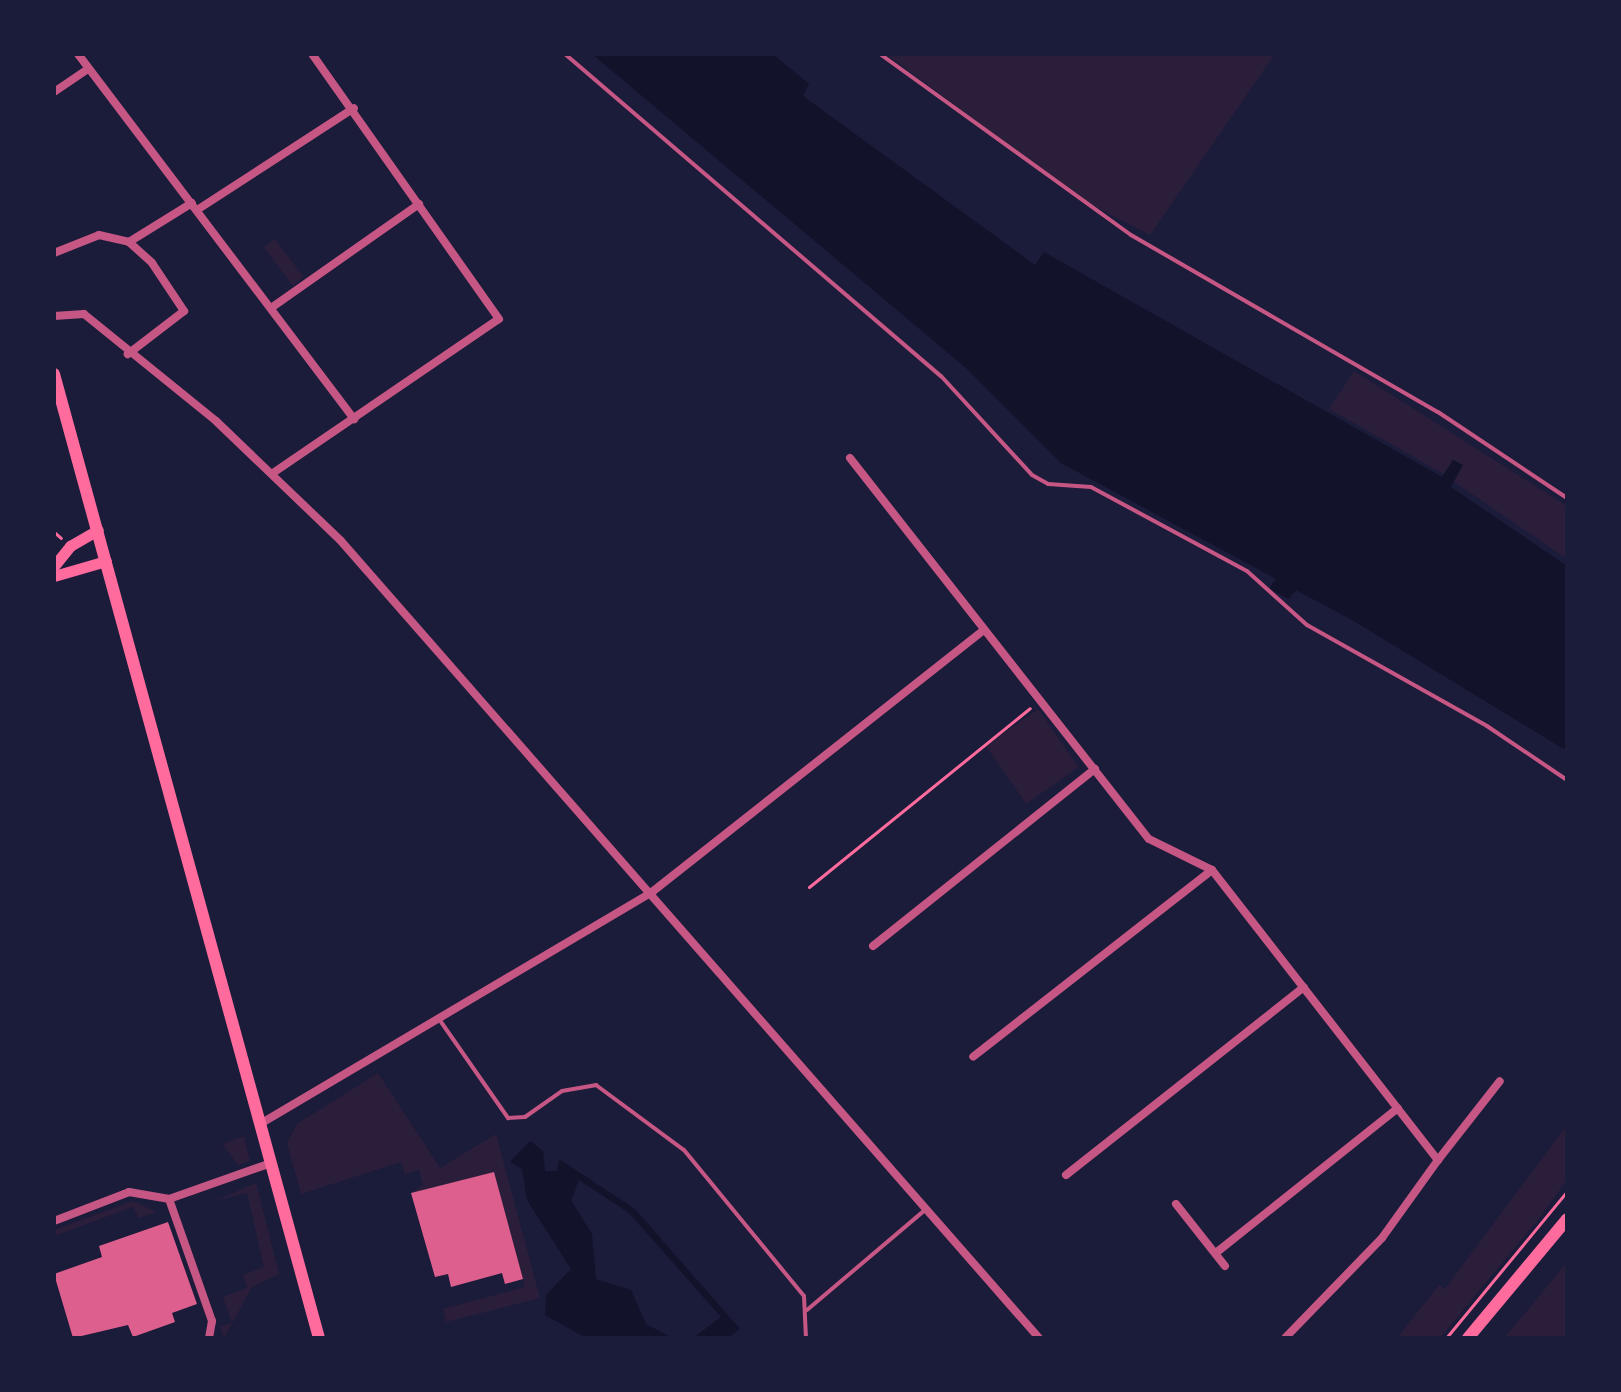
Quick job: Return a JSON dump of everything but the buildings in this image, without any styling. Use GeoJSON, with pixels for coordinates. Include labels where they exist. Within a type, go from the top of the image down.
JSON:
{"type":"FeatureCollection","features":[{"type":"Feature","properties":{"kind":"main road"},"geometry":{"type":"LineString","coordinates":[[54,374],[319,1338]]}},
{"type":"Feature","properties":{"kind":"main road"},"geometry":{"type":"LineString","coordinates":[[54,566],[70,546],[98,530]]}},
{"type":"Feature","properties":{"kind":"main road"},"geometry":{"type":"LineString","coordinates":[[54,576],[106,561]]}},
{"type":"Feature","properties":{"kind":"main road"},"geometry":{"type":"LineString","coordinates":[[1470,1336],[1567,1219]]}},
{"type":"Feature","properties":{"kind":"street"},"geometry":{"type":"LineString","coordinates":[[78,54],[354,419]]}},
{"type":"Feature","properties":{"kind":"street"},"geometry":{"type":"LineString","coordinates":[[273,473],[499,319],[354,108],[312,54]]}},
{"type":"Feature","properties":{"kind":"street"},"geometry":{"type":"LineString","coordinates":[[54,92],[88,69]]}},
{"type":"Feature","properties":{"kind":"street"},"geometry":{"type":"LineString","coordinates":[[54,253],[93,235],[129,242],[194,207],[354,108]]}},
{"type":"Feature","properties":{"kind":"street"},"geometry":{"type":"LineString","coordinates":[[271,308],[419,204]]}},
{"type":"Feature","properties":{"kind":"street"},"geometry":{"type":"LineString","coordinates":[[128,354],[184,311],[129,242]]}},
{"type":"Feature","properties":{"kind":"street"},"geometry":{"type":"LineString","coordinates":[[54,316],[80,312],[273,473],[479,692],[1039,1338]]}},
{"type":"Feature","properties":{"kind":"street"},"geometry":{"type":"LineString","coordinates":[[850,458],[1149,839],[1212,870],[1438,1160]]}},
{"type":"Feature","properties":{"kind":"street"},"geometry":{"type":"LineString","coordinates":[[260,1124],[652,892],[984,630]]}},
{"type":"Feature","properties":{"kind":"street"},"geometry":{"type":"LineString","coordinates":[[873,946],[1095,769]]}},
{"type":"Feature","properties":{"kind":"street"},"geometry":{"type":"LineString","coordinates":[[973,1057],[1212,870]]}},
{"type":"Feature","properties":{"kind":"street"},"geometry":{"type":"LineString","coordinates":[[1066,1175],[1304,987]]}},
{"type":"Feature","properties":{"kind":"street"},"geometry":{"type":"LineString","coordinates":[[1285,1338],[1382,1238],[1500,1081]]}},
{"type":"Feature","properties":{"kind":"street"},"geometry":{"type":"LineString","coordinates":[[1217,1252],[1398,1108]]}},
{"type":"Feature","properties":{"kind":"street"},"geometry":{"type":"LineString","coordinates":[[54,1221],[129,1192],[169,1199],[271,1163]]}},
{"type":"Feature","properties":{"kind":"street"},"geometry":{"type":"LineString","coordinates":[[169,1199],[212,1321],[209,1338]]}},
{"type":"Feature","properties":{"kind":"street"},"geometry":{"type":"LineString","coordinates":[[1176,1204],[1217,1252],[1225,1266]]}},
{"type":"Feature","properties":{"kind":"lane"},"geometry":{"type":"LineString","coordinates":[[565,54],[941,376],[1032,475],[1048,484],[1091,487],[1247,571],[1307,625],[1487,726],[1567,780]]}},
{"type":"Feature","properties":{"kind":"lane"},"geometry":{"type":"LineString","coordinates":[[880,54],[1131,235],[1438,412],[1567,498]]}},
{"type":"Feature","properties":{"kind":"lane"},"geometry":{"type":"LineString","coordinates":[[439,1019],[508,1118],[525,1117],[581,1085],[611,1090],[689,1157],[807,1310],[806,1338]]}},
{"type":"Feature","properties":{"kind":"lane"},"geometry":{"type":"LineString","coordinates":[[807,1310],[928,1207]]}},
{"type":"Feature","properties":{"kind":"path"},"geometry":{"type":"LineString","coordinates":[[809,887],[1040,701]]}},
{"type":"Feature","properties":{"kind":"path"},"geometry":{"type":"LineString","coordinates":[[1446,1338],[1567,1191]]}},
{"type":"Feature","properties":{"kind":"shaded area"},"geometry":{"type":"Polygon","coordinates":[[[592,54],[773,54],[809,84],[803,96],[1035,265],[1044,252],[1442,477],[1453,460],[1463,465],[1451,487],[1567,566],[1567,751],[1352,620],[1296,590],[1289,599],[1269,589],[1276,579],[1061,463],[966,368],[592,54]]]}},
{"type":"Feature","properties":{"kind":"shaded area"},"geometry":{"type":"Polygon","coordinates":[[[886,54],[1275,54],[1150,235],[1084,201],[886,54]]]}},
{"type":"Feature","properties":{"kind":"shaded area"},"geometry":{"type":"Polygon","coordinates":[[[275,239],[304,277],[293,286],[264,247],[275,239]]]}},
{"type":"Feature","properties":{"kind":"shaded area"},"geometry":{"type":"Polygon","coordinates":[[[1354,371],[1567,506],[1567,559],[1453,481],[1462,465],[1453,460],[1444,474],[1329,409],[1354,371]]]}},
{"type":"Feature","properties":{"kind":"shaded area"},"geometry":{"type":"Polygon","coordinates":[[[1038,709],[1079,767],[1026,804],[986,746],[1038,709]]]}},
{"type":"Feature","properties":{"kind":"shaded area"},"geometry":{"type":"Polygon","coordinates":[[[378,1073],[440,1168],[496,1134],[540,1298],[446,1322],[443,1309],[525,1287],[494,1173],[411,1193],[423,1185],[419,1170],[405,1174],[401,1162],[301,1194],[287,1143],[297,1124],[378,1073]]]}},
{"type":"Feature","properties":{"kind":"shaded area"},"geometry":{"type":"Polygon","coordinates":[[[1567,1125],[1567,1180],[1537,1221],[1440,1338],[1397,1338],[1439,1285],[1445,1289],[1567,1125]]]}},
{"type":"Feature","properties":{"kind":"shaded area"},"geometry":{"type":"Polygon","coordinates":[[[244,1136],[250,1161],[238,1165],[222,1144],[244,1136]]]}},
{"type":"Feature","properties":{"kind":"shaded area"},"geometry":{"type":"Polygon","coordinates":[[[530,1141],[543,1151],[545,1171],[557,1171],[559,1159],[635,1209],[740,1329],[728,1338],[693,1338],[721,1317],[629,1213],[579,1180],[571,1200],[592,1234],[596,1279],[631,1290],[646,1324],[672,1338],[586,1338],[545,1315],[546,1295],[571,1269],[527,1200],[522,1169],[510,1162],[530,1141]]]}},
{"type":"Feature","properties":{"kind":"shaded area"},"geometry":{"type":"Polygon","coordinates":[[[256,1183],[279,1274],[252,1287],[224,1338],[220,1327],[232,1323],[223,1297],[247,1288],[243,1275],[264,1267],[247,1193],[215,1201],[256,1183]]]}},
{"type":"Feature","properties":{"kind":"shaded area"},"geometry":{"type":"Polygon","coordinates":[[[133,1201],[157,1212],[139,1218],[133,1207],[54,1236],[54,1230],[133,1201]]]}},
{"type":"Feature","properties":{"kind":"shaded area"},"geometry":{"type":"Polygon","coordinates":[[[1567,1262],[1567,1338],[1504,1338],[1541,1294],[1567,1262]]]}}]}
